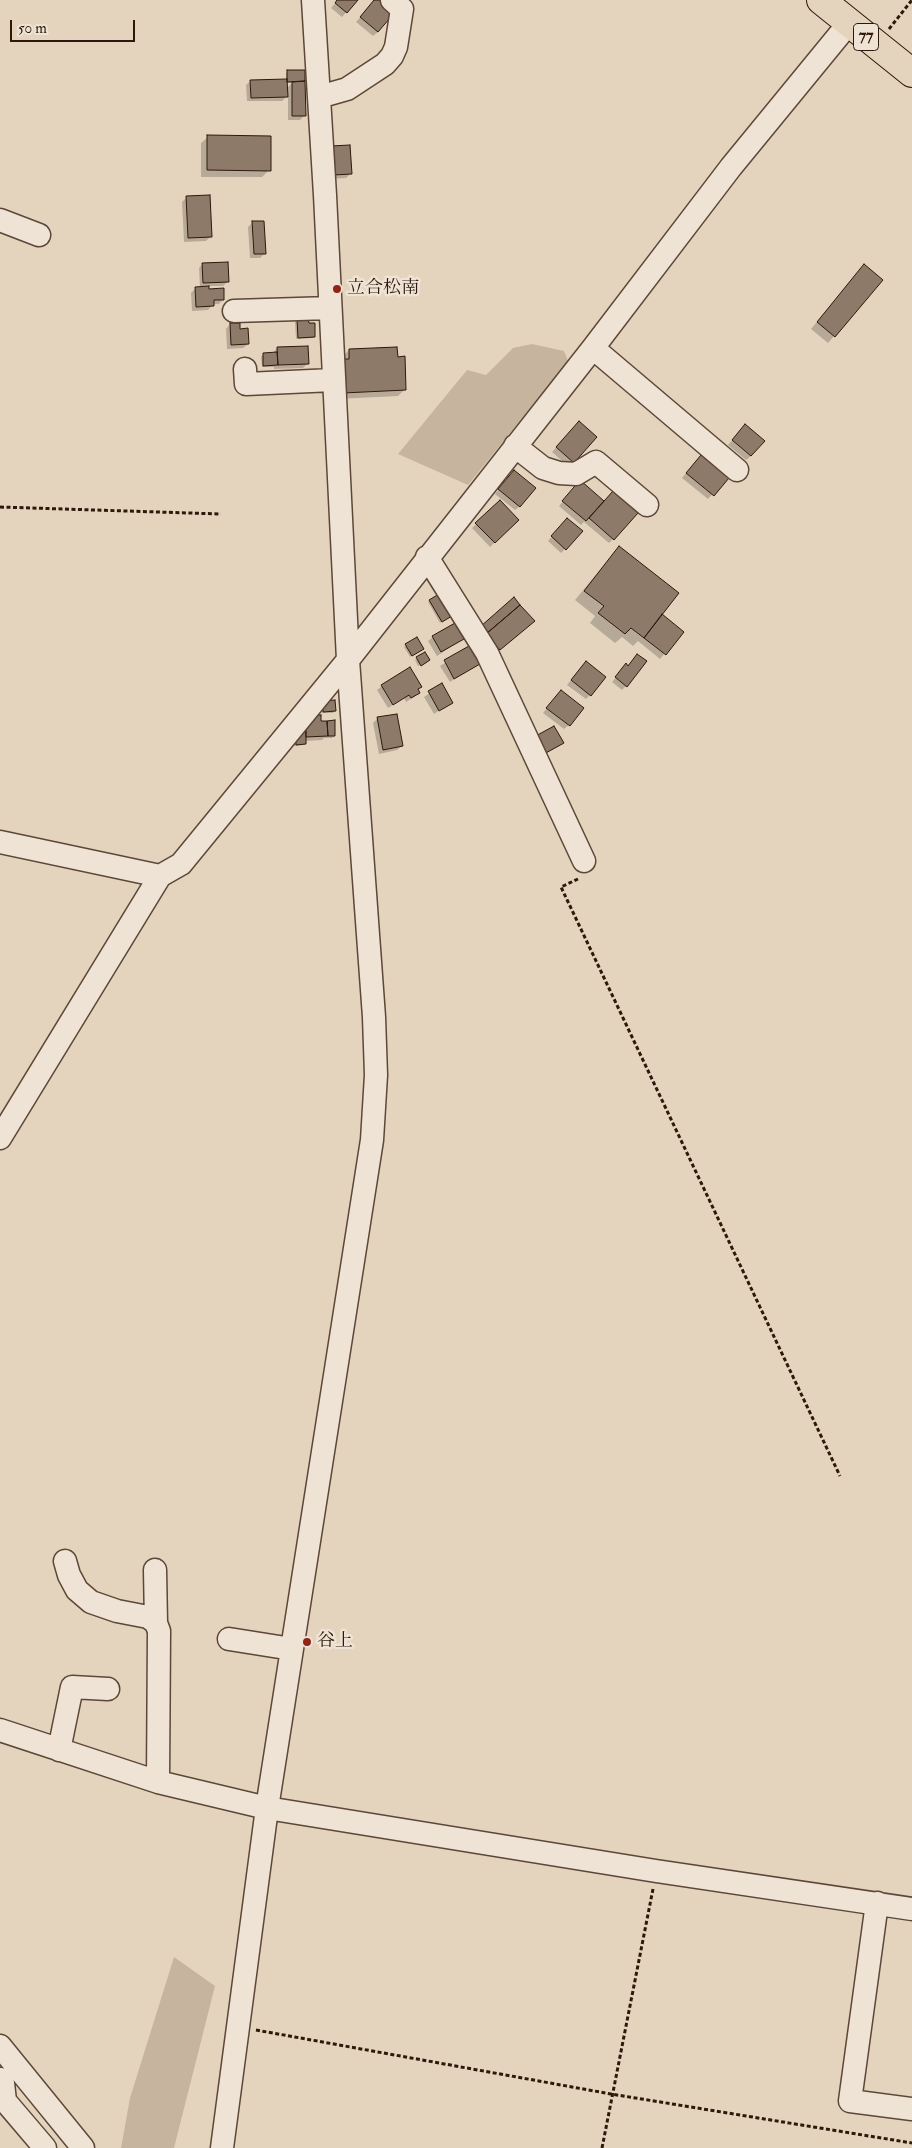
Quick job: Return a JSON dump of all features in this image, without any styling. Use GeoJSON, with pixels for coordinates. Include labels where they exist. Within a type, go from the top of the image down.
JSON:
{"type":"FeatureCollection","features":[{"type":"Feature","properties":{"kind":"main road","name":"77"},"geometry":{"type":"LineString","coordinates":[[821,0],[912,73]]}},
{"type":"Feature","properties":{"kind":"street"},"geometry":{"type":"LineString","coordinates":[[222,2148],[266,1808],[372,1140],[376,1074],[374,1017],[348,660],[314,0]]}},
{"type":"Feature","properties":{"kind":"street"},"geometry":{"type":"LineString","coordinates":[[319,97],[347,89],[385,64],[392,56],[396,47],[402,8],[392,0]]}},
{"type":"Feature","properties":{"kind":"street"},"geometry":{"type":"LineString","coordinates":[[0,1138],[160,876],[181,864],[348,660],[593,348],[731,167],[849,23]]}},
{"type":"Feature","properties":{"kind":"street"},"geometry":{"type":"LineString","coordinates":[[0,220],[39,236]]}},
{"type":"Feature","properties":{"kind":"street"},"geometry":{"type":"LineString","coordinates":[[234,312],[330,308]]}},
{"type":"Feature","properties":{"kind":"street"},"geometry":{"type":"LineString","coordinates":[[593,348],[737,470]]}},
{"type":"Feature","properties":{"kind":"street"},"geometry":{"type":"LineString","coordinates":[[245,369],[246,384],[333,380]]}},
{"type":"Feature","properties":{"kind":"street"},"geometry":{"type":"LineString","coordinates":[[515,446],[543,468],[559,474],[576,474],[596,462],[647,505]]}},
{"type":"Feature","properties":{"kind":"street"},"geometry":{"type":"LineString","coordinates":[[428,557],[487,653],[584,861]]}},
{"type":"Feature","properties":{"kind":"street"},"geometry":{"type":"LineString","coordinates":[[0,842],[160,876]]}},
{"type":"Feature","properties":{"kind":"street"},"geometry":{"type":"LineString","coordinates":[[65,1561],[69,1575],[78,1590],[91,1602],[117,1611],[148,1617],[156,1623]]}},
{"type":"Feature","properties":{"kind":"street"},"geometry":{"type":"LineString","coordinates":[[155,1570],[156,1623],[159,1631],[158,1782]]}},
{"type":"Feature","properties":{"kind":"street"},"geometry":{"type":"LineString","coordinates":[[229,1640],[292,1649]]}},
{"type":"Feature","properties":{"kind":"street"},"geometry":{"type":"LineString","coordinates":[[59,1750],[72,1687],[108,1689]]}},
{"type":"Feature","properties":{"kind":"street"},"geometry":{"type":"LineString","coordinates":[[0,1730],[158,1782],[266,1808],[656,1871],[912,1908]]}},
{"type":"Feature","properties":{"kind":"street"},"geometry":{"type":"LineString","coordinates":[[877,1904],[850,2101],[912,2108]]}},
{"type":"Feature","properties":{"kind":"street"},"geometry":{"type":"LineString","coordinates":[[0,2046],[83,2148]]}},
{"type":"Feature","properties":{"kind":"street"},"geometry":{"type":"LineString","coordinates":[[0,2079],[3,2083],[5,2101],[46,2148]]}},
{"type":"Feature","properties":{"kind":"path"},"geometry":{"type":"LineString","coordinates":[[876,45],[912,0]]}},
{"type":"Feature","properties":{"kind":"path"},"geometry":{"type":"LineString","coordinates":[[0,507],[220,514]]}},
{"type":"Feature","properties":{"kind":"path"},"geometry":{"type":"LineString","coordinates":[[584,861],[580,878],[562,887],[840,1476]]}},
{"type":"Feature","properties":{"kind":"path"},"geometry":{"type":"LineString","coordinates":[[602,2148],[656,1871]]}},
{"type":"Feature","properties":{"kind":"path"},"geometry":{"type":"LineString","coordinates":[[238,2026],[611,2094],[912,2143]]}},
{"type":"Feature","properties":{"kind":"shaded area"},"geometry":{"type":"Polygon","coordinates":[[[532,344],[564,351],[568,361],[468,485],[398,454],[467,370],[486,375],[513,348],[532,344]]]}},
{"type":"Feature","properties":{"kind":"shaded area"},"geometry":{"type":"Polygon","coordinates":[[[174,1957],[215,1986],[174,2148],[121,2148],[130,2098],[174,1957]]]}},
{"type":"Feature","properties":{"kind":"building"},"geometry":{"type":"Polygon","coordinates":[[[337,0],[358,0],[347,13],[335,3],[337,0]]]}},
{"type":"Feature","properties":{"kind":"building"},"geometry":{"type":"Polygon","coordinates":[[[374,0],[382,0],[396,11],[378,32],[360,17],[374,0]]]}},
{"type":"Feature","properties":{"kind":"building"},"geometry":{"type":"Polygon","coordinates":[[[287,70],[305,70],[305,81],[287,82],[287,70]]]}},
{"type":"Feature","properties":{"kind":"building"},"geometry":{"type":"Polygon","coordinates":[[[287,79],[288,97],[251,98],[250,80],[287,79]]]}},
{"type":"Feature","properties":{"kind":"building"},"geometry":{"type":"Polygon","coordinates":[[[305,81],[306,116],[292,116],[292,82],[305,81]]]}},
{"type":"Feature","properties":{"kind":"building"},"geometry":{"type":"Polygon","coordinates":[[[207,135],[271,136],[271,171],[207,170],[207,135]]]}},
{"type":"Feature","properties":{"kind":"building"},"geometry":{"type":"Polygon","coordinates":[[[350,145],[352,174],[333,175],[331,146],[350,145]]]}},
{"type":"Feature","properties":{"kind":"building"},"geometry":{"type":"Polygon","coordinates":[[[210,195],[212,237],[188,238],[186,196],[210,195]]]}},
{"type":"Feature","properties":{"kind":"building"},"geometry":{"type":"Polygon","coordinates":[[[252,221],[264,221],[266,254],[254,254],[252,221]]]}},
{"type":"Feature","properties":{"kind":"building"},"geometry":{"type":"Polygon","coordinates":[[[228,262],[229,282],[203,283],[202,263],[228,262]]]}},
{"type":"Feature","properties":{"kind":"building"},"geometry":{"type":"Polygon","coordinates":[[[864,264],[883,280],[835,337],[817,322],[864,264]]]}},
{"type":"Feature","properties":{"kind":"building"},"geometry":{"type":"Polygon","coordinates":[[[209,286],[209,289],[224,288],[224,300],[214,300],[214,306],[196,307],[195,287],[209,286]]]}},
{"type":"Feature","properties":{"kind":"building"},"geometry":{"type":"Polygon","coordinates":[[[308,318],[309,323],[315,323],[315,337],[298,338],[297,319],[308,318]]]}},
{"type":"Feature","properties":{"kind":"building"},"geometry":{"type":"Polygon","coordinates":[[[230,323],[240,323],[240,329],[248,328],[249,344],[231,345],[230,323]]]}},
{"type":"Feature","properties":{"kind":"building"},"geometry":{"type":"Polygon","coordinates":[[[308,346],[309,364],[278,365],[277,347],[308,346]]]}},
{"type":"Feature","properties":{"kind":"building"},"geometry":{"type":"Polygon","coordinates":[[[397,347],[398,357],[405,356],[406,390],[343,393],[341,359],[349,359],[349,349],[397,347]]]}},
{"type":"Feature","properties":{"kind":"building"},"geometry":{"type":"Polygon","coordinates":[[[277,352],[278,365],[263,366],[263,353],[277,352]]]}},
{"type":"Feature","properties":{"kind":"building"},"geometry":{"type":"Polygon","coordinates":[[[579,421],[597,437],[574,463],[556,447],[579,421]]]}},
{"type":"Feature","properties":{"kind":"building"},"geometry":{"type":"Polygon","coordinates":[[[745,424],[765,441],[751,456],[732,440],[745,424]]]}},
{"type":"Feature","properties":{"kind":"building"},"geometry":{"type":"Polygon","coordinates":[[[701,455],[729,478],[714,496],[686,473],[701,455]]]}},
{"type":"Feature","properties":{"kind":"building"},"geometry":{"type":"Polygon","coordinates":[[[514,470],[536,488],[520,507],[498,489],[514,470]]]}},
{"type":"Feature","properties":{"kind":"building"},"geometry":{"type":"Polygon","coordinates":[[[580,480],[604,501],[586,521],[562,501],[580,480]]]}},
{"type":"Feature","properties":{"kind":"building"},"geometry":{"type":"Polygon","coordinates":[[[613,491],[638,513],[614,540],[589,518],[613,491]]]}},
{"type":"Feature","properties":{"kind":"building"},"geometry":{"type":"Polygon","coordinates":[[[500,500],[519,520],[495,543],[475,523],[500,500]]]}},
{"type":"Feature","properties":{"kind":"building"},"geometry":{"type":"Polygon","coordinates":[[[567,518],[583,531],[566,550],[551,536],[567,518]]]}},
{"type":"Feature","properties":{"kind":"building"},"geometry":{"type":"Polygon","coordinates":[[[619,546],[679,593],[644,638],[631,628],[625,634],[598,613],[604,606],[584,591],[619,546]]]}},
{"type":"Feature","properties":{"kind":"building"},"geometry":{"type":"Polygon","coordinates":[[[439,594],[452,616],[442,622],[429,600],[439,594]]]}},
{"type":"Feature","properties":{"kind":"building"},"geometry":{"type":"Polygon","coordinates":[[[514,597],[520,605],[486,634],[480,627],[514,597]]]}},
{"type":"Feature","properties":{"kind":"building"},"geometry":{"type":"Polygon","coordinates":[[[520,605],[535,621],[500,650],[486,634],[520,605]]]}},
{"type":"Feature","properties":{"kind":"building"},"geometry":{"type":"Polygon","coordinates":[[[662,614],[684,632],[666,655],[644,638],[662,614]]]}},
{"type":"Feature","properties":{"kind":"building"},"geometry":{"type":"Polygon","coordinates":[[[455,623],[464,639],[441,652],[432,636],[455,623]]]}},
{"type":"Feature","properties":{"kind":"building"},"geometry":{"type":"Polygon","coordinates":[[[417,637],[424,649],[412,656],[405,644],[417,637]]]}},
{"type":"Feature","properties":{"kind":"building"},"geometry":{"type":"Polygon","coordinates":[[[469,646],[480,664],[454,679],[444,660],[469,646]]]}},
{"type":"Feature","properties":{"kind":"building"},"geometry":{"type":"Polygon","coordinates":[[[425,652],[430,660],[421,666],[416,657],[425,652]]]}},
{"type":"Feature","properties":{"kind":"building"},"geometry":{"type":"Polygon","coordinates":[[[637,654],[647,661],[627,687],[615,677],[626,663],[628,666],[637,654]]]}},
{"type":"Feature","properties":{"kind":"building"},"geometry":{"type":"Polygon","coordinates":[[[586,661],[606,677],[591,696],[571,680],[586,661]]]}},
{"type":"Feature","properties":{"kind":"building"},"geometry":{"type":"Polygon","coordinates":[[[410,667],[422,687],[418,689],[420,693],[411,698],[409,695],[393,705],[381,685],[410,667]]]}},
{"type":"Feature","properties":{"kind":"building"},"geometry":{"type":"Polygon","coordinates":[[[442,683],[453,703],[439,711],[428,691],[442,683]]]}},
{"type":"Feature","properties":{"kind":"building"},"geometry":{"type":"Polygon","coordinates":[[[561,690],[584,708],[570,726],[546,708],[561,690]]]}},
{"type":"Feature","properties":{"kind":"building"},"geometry":{"type":"Polygon","coordinates":[[[335,700],[336,711],[323,712],[323,701],[335,700]]]}},
{"type":"Feature","properties":{"kind":"building"},"geometry":{"type":"Polygon","coordinates":[[[397,714],[403,746],[383,750],[377,717],[397,714]]]}},
{"type":"Feature","properties":{"kind":"building"},"geometry":{"type":"Polygon","coordinates":[[[321,715],[321,721],[327,721],[328,736],[306,737],[305,716],[321,715]]]}},
{"type":"Feature","properties":{"kind":"building"},"geometry":{"type":"Polygon","coordinates":[[[335,720],[335,736],[328,736],[327,721],[335,720]]]}},
{"type":"Feature","properties":{"kind":"building"},"geometry":{"type":"Polygon","coordinates":[[[554,726],[564,743],[544,754],[534,737],[554,726]]]}},
{"type":"Feature","properties":{"kind":"building"},"geometry":{"type":"Polygon","coordinates":[[[295,728],[306,728],[306,744],[296,745],[295,728]]]}},
{"type":"Feature","properties":{"kind":"place","name":"立合松南"},"geometry":{"type":"Point","coordinates":[337,289]}},
{"type":"Feature","properties":{"kind":"place","name":"谷上"},"geometry":{"type":"Point","coordinates":[307,1642]}}]}
